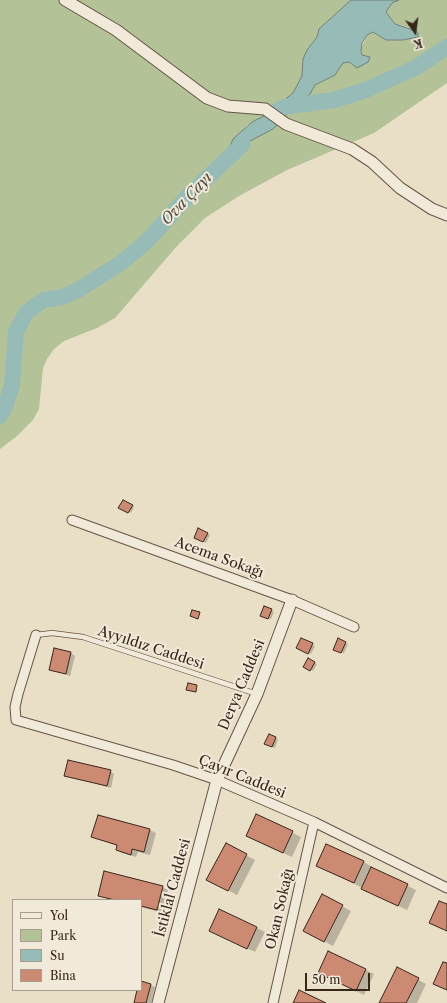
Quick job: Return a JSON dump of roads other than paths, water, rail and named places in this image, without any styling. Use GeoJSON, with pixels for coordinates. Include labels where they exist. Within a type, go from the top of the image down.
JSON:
{"type":"FeatureCollection","features":[{"type":"Feature","properties":{"kind":"street"},"geometry":{"type":"LineString","coordinates":[[65,0],[116,30],[208,98],[228,106],[265,109],[286,124],[360,153],[400,188],[432,209],[447,215]]}},
{"type":"Feature","properties":{"kind":"street","name":"Acema Sokağı"},"geometry":{"type":"LineString","coordinates":[[72,520],[292,600],[354,627]]}},
{"type":"Feature","properties":{"kind":"street","name":"Derya Caddesi"},"geometry":{"type":"LineString","coordinates":[[217,780],[257,694],[292,600]]}},
{"type":"Feature","properties":{"kind":"street","name":"Çayır Caddesi"},"geometry":{"type":"LineString","coordinates":[[36,635],[18,694],[15,707],[16,720],[173,765],[217,780],[314,822],[447,888]]}},
{"type":"Feature","properties":{"kind":"street","name":"İstiklal Caddesi"},"geometry":{"type":"LineString","coordinates":[[158,1003],[217,780]]}},
{"type":"Feature","properties":{"kind":"street","name":"Okan Sokağı"},"geometry":{"type":"LineString","coordinates":[[273,1003],[314,822]]}},
{"type":"Feature","properties":{"kind":"lane","name":"Ayyıldız Caddesi"},"geometry":{"type":"LineString","coordinates":[[36,635],[52,633],[84,637],[257,694]]}},
{"type":"Feature","properties":{"kind":"water"},"geometry":{"type":"Polygon","coordinates":[[[351,0],[399,0],[392,3],[386,12],[395,24],[416,31],[418,33],[418,37],[403,40],[386,40],[373,32],[367,35],[362,43],[361,52],[362,55],[370,57],[368,62],[357,68],[349,62],[343,63],[335,75],[315,85],[310,94],[297,104],[273,129],[250,141],[241,156],[232,164],[229,163],[227,154],[233,139],[252,122],[266,115],[293,93],[302,76],[303,59],[307,50],[317,37],[319,29],[351,0]]]}},
{"type":"Feature","properties":{"kind":"waterway","name":"Ova Çayı"},"geometry":{"type":"LineString","coordinates":[[275,112],[284,107],[334,100],[366,90],[415,68],[447,47]]}},
{"type":"Feature","properties":{"kind":"waterway","name":"Ova Çayı"},"geometry":{"type":"LineString","coordinates":[[0,416],[5,407],[12,385],[16,332],[26,313],[43,300],[63,297],[78,290],[121,263],[147,241],[191,193],[243,144]]}}]}
